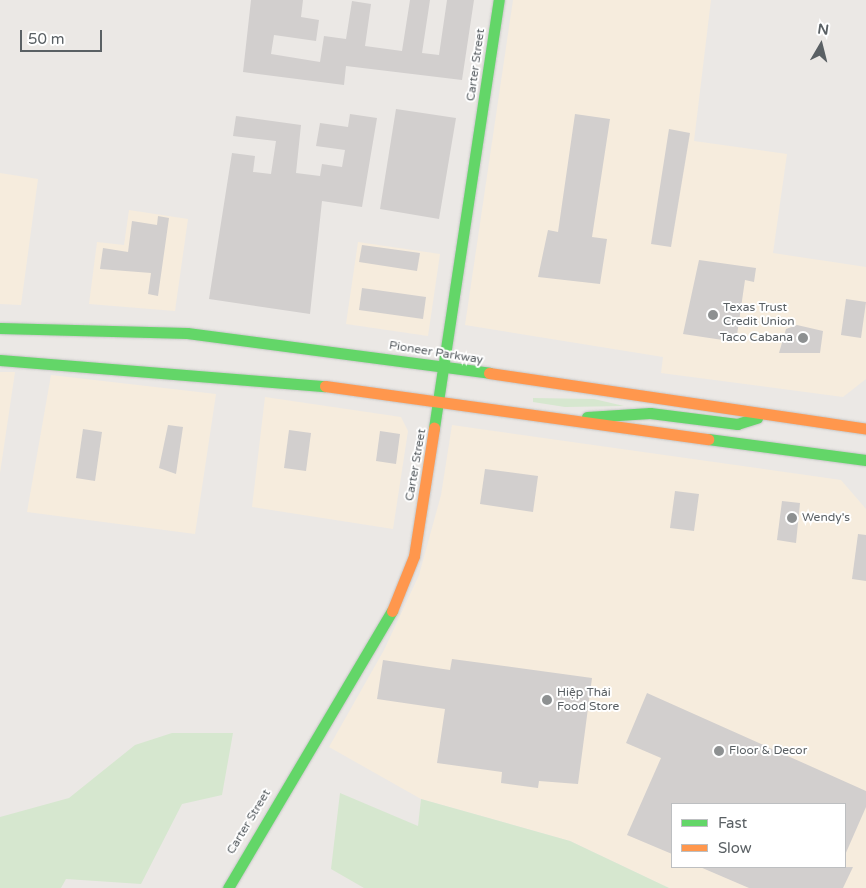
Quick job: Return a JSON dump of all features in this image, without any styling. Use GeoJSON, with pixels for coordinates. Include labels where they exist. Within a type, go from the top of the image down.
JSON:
{"type":"FeatureCollection","features":[{"type":"Feature","properties":{"kind":"main road","name":"Carter Street"},"geometry":{"type":"LineString","coordinates":[[228,888],[398,601],[414,556],[446,369],[499,0]]}},
{"type":"Feature","properties":{"kind":"main road","name":"Pioneer Parkway"},"geometry":{"type":"LineString","coordinates":[[0,328],[187,334],[866,429]]}},
{"type":"Feature","properties":{"kind":"main road"},"geometry":{"type":"LineString","coordinates":[[0,360],[207,372],[866,460]]}},
{"type":"Feature","properties":{"kind":"main road"},"geometry":{"type":"LineString","coordinates":[[576,422],[593,415],[650,412],[737,424],[763,415]]}},
{"type":"Feature","properties":{"kind":"main road"},"geometry":{"type":"LineString","coordinates":[[837,425],[866,415]]}},
{"type":"Feature","properties":{"kind":"main road"},"geometry":{"type":"LineString","coordinates":[[840,457],[866,475]]}},
{"type":"Feature","properties":{"kind":"shaded area"},"geometry":{"type":"Polygon","coordinates":[[[513,0],[711,0],[694,141],[787,154],[773,253],[866,267],[866,379],[843,397],[661,373],[663,357],[465,325],[513,0]]]}},
{"type":"Feature","properties":{"kind":"shaded area"},"geometry":{"type":"Polygon","coordinates":[[[0,173],[38,179],[21,305],[0,304],[0,173]]]}},
{"type":"Feature","properties":{"kind":"shaded area"},"geometry":{"type":"Polygon","coordinates":[[[129,210],[188,219],[175,311],[89,304],[97,242],[124,245],[129,210]]]}},
{"type":"Feature","properties":{"kind":"shaded area"},"geometry":{"type":"Polygon","coordinates":[[[358,242],[440,254],[428,336],[346,324],[358,242]]]}},
{"type":"Feature","properties":{"kind":"shaded area"},"geometry":{"type":"Polygon","coordinates":[[[0,372],[15,372],[0,473],[0,372]]]}},
{"type":"Feature","properties":{"kind":"shaded area"},"geometry":{"type":"Polygon","coordinates":[[[51,375],[216,394],[195,534],[27,512],[51,375]]]}},
{"type":"Feature","properties":{"kind":"shaded area"},"geometry":{"type":"Polygon","coordinates":[[[265,397],[401,417],[408,431],[393,529],[252,507],[265,397]]]}},
{"type":"Feature","properties":{"kind":"shaded area"},"geometry":{"type":"Polygon","coordinates":[[[452,425],[841,480],[866,509],[866,888],[669,888],[570,841],[421,799],[329,747],[384,650],[419,575],[441,495],[452,425]]]}},
{"type":"Feature","properties":{"kind":"green space"},"geometry":{"type":"Polygon","coordinates":[[[533,398],[594,399],[624,406],[565,407],[533,402],[533,398]]]}},
{"type":"Feature","properties":{"kind":"green space"},"geometry":{"type":"Polygon","coordinates":[[[172,733],[233,733],[222,795],[182,804],[141,884],[66,879],[61,888],[0,888],[0,817],[69,798],[135,745],[172,733]]]}},
{"type":"Feature","properties":{"kind":"green space"},"geometry":{"type":"Polygon","coordinates":[[[340,793],[418,826],[421,799],[570,841],[669,888],[364,888],[331,869],[340,793]]]}},
{"type":"Feature","properties":{"kind":"building"},"geometry":{"type":"Polygon","coordinates":[[[251,0],[303,0],[301,17],[319,20],[316,41],[274,35],[271,54],[320,62],[324,36],[346,39],[352,1],[371,4],[365,46],[402,51],[410,0],[430,0],[422,53],[439,55],[447,0],[474,0],[462,80],[346,66],[344,85],[243,72],[251,0]]]}},
{"type":"Feature","properties":{"kind":"building"},"geometry":{"type":"Polygon","coordinates":[[[396,109],[456,118],[439,219],[380,209],[396,109]]]}},
{"type":"Feature","properties":{"kind":"building"},"geometry":{"type":"Polygon","coordinates":[[[350,114],[377,118],[362,207],[322,201],[310,314],[209,299],[232,153],[255,156],[253,172],[271,174],[276,141],[233,136],[236,116],[301,125],[296,173],[320,176],[322,164],[342,167],[345,150],[316,146],[320,123],[348,127],[350,114]]]}},
{"type":"Feature","properties":{"kind":"building"},"geometry":{"type":"Polygon","coordinates":[[[575,114],[610,119],[592,237],[607,239],[600,284],[538,277],[548,230],[558,232],[575,114]]]}},
{"type":"Feature","properties":{"kind":"building"},"geometry":{"type":"Polygon","coordinates":[[[669,129],[690,133],[671,247],[651,244],[669,129]]]}},
{"type":"Feature","properties":{"kind":"building"},"geometry":{"type":"Polygon","coordinates":[[[158,216],[169,218],[158,296],[148,294],[151,273],[100,269],[103,248],[128,252],[132,221],[157,225],[158,216]]]}},
{"type":"Feature","properties":{"kind":"building"},"geometry":{"type":"Polygon","coordinates":[[[362,245],[420,253],[417,271],[359,262],[362,245]]]}},
{"type":"Feature","properties":{"kind":"building","name":"Texas Trust Credit Union"},"geometry":{"type":"Polygon","coordinates":[[[699,260],[756,268],[754,282],[745,280],[736,342],[683,334],[699,260]]]}},
{"type":"Feature","properties":{"kind":"building"},"geometry":{"type":"Polygon","coordinates":[[[362,288],[426,297],[423,319],[359,310],[362,288]]]}},
{"type":"Feature","properties":{"kind":"building"},"geometry":{"type":"Polygon","coordinates":[[[846,299],[866,302],[861,338],[841,335],[846,299]]]}},
{"type":"Feature","properties":{"kind":"building","name":"Taco Cabana"},"geometry":{"type":"Polygon","coordinates":[[[797,325],[823,331],[820,353],[779,353],[786,329],[797,325]]]}},
{"type":"Feature","properties":{"kind":"building"},"geometry":{"type":"Polygon","coordinates":[[[168,425],[183,427],[176,474],[159,468],[168,425]]]}},
{"type":"Feature","properties":{"kind":"building"},"geometry":{"type":"Polygon","coordinates":[[[83,429],[102,432],[95,481],[76,478],[83,429]]]}},
{"type":"Feature","properties":{"kind":"building"},"geometry":{"type":"Polygon","coordinates":[[[289,430],[311,433],[306,471],[284,468],[289,430]]]}},
{"type":"Feature","properties":{"kind":"building"},"geometry":{"type":"Polygon","coordinates":[[[380,431],[400,434],[396,464],[376,461],[380,431]]]}},
{"type":"Feature","properties":{"kind":"building"},"geometry":{"type":"Polygon","coordinates":[[[485,469],[538,476],[533,512],[480,504],[485,469]]]}},
{"type":"Feature","properties":{"kind":"building"},"geometry":{"type":"Polygon","coordinates":[[[675,491],[699,494],[694,531],[670,528],[675,491]]]}},
{"type":"Feature","properties":{"kind":"building"},"geometry":{"type":"Polygon","coordinates":[[[782,501],[800,503],[796,543],[777,540],[782,501]]]}},
{"type":"Feature","properties":{"kind":"building"},"geometry":{"type":"Polygon","coordinates":[[[858,534],[866,535],[866,581],[852,579],[858,534]]]}},
{"type":"Feature","properties":{"kind":"building"},"geometry":{"type":"Polygon","coordinates":[[[452,659],[592,678],[578,784],[539,781],[538,788],[501,783],[502,772],[437,763],[445,709],[377,699],[383,660],[450,670],[452,659]]]}},
{"type":"Feature","properties":{"kind":"building","name":"Floor & Decor"},"geometry":{"type":"Polygon","coordinates":[[[647,693],[866,791],[866,807],[846,853],[846,803],[671,803],[671,854],[627,835],[661,758],[626,743],[647,693]]]}},
{"type":"Feature","properties":{"kind":"building"},"geometry":{"type":"Polygon","coordinates":[[[853,867],[843,888],[749,888],[702,868],[853,867]]]}},
{"type":"Feature","properties":{"kind":"traffic: fast"},"geometry":{"type":"LineString","coordinates":[[434,428],[499,0]]}},
{"type":"Feature","properties":{"kind":"traffic: fast"},"geometry":{"type":"LineString","coordinates":[[0,328],[187,333],[489,373]]}},
{"type":"Feature","properties":{"kind":"traffic: fast"},"geometry":{"type":"LineString","coordinates":[[0,360],[325,386]]}},
{"type":"Feature","properties":{"kind":"traffic: fast"},"geometry":{"type":"LineString","coordinates":[[587,417],[650,413],[737,424],[757,418]]}},
{"type":"Feature","properties":{"kind":"traffic: fast"},"geometry":{"type":"LineString","coordinates":[[708,439],[866,460]]}},
{"type":"Feature","properties":{"kind":"traffic: fast"},"geometry":{"type":"LineString","coordinates":[[228,888],[392,611]]}},
{"type":"Feature","properties":{"kind":"traffic: slow"},"geometry":{"type":"LineString","coordinates":[[489,373],[866,429]]}},
{"type":"Feature","properties":{"kind":"traffic: slow"},"geometry":{"type":"LineString","coordinates":[[325,386],[708,439]]}},
{"type":"Feature","properties":{"kind":"traffic: slow"},"geometry":{"type":"LineString","coordinates":[[392,611],[414,556],[434,428]]}},
{"type":"Feature","properties":{"kind":"place","name":"Texas Trust Credit Union"},"geometry":{"type":"Point","coordinates":[713,315]}},
{"type":"Feature","properties":{"kind":"place","name":"Taco Cabana"},"geometry":{"type":"Point","coordinates":[803,338]}},
{"type":"Feature","properties":{"kind":"place","name":"Wendy's"},"geometry":{"type":"Point","coordinates":[792,518]}},
{"type":"Feature","properties":{"kind":"place","name":"Hiệp Thái Food Store"},"geometry":{"type":"Point","coordinates":[547,700]}},
{"type":"Feature","properties":{"kind":"place","name":"Floor & Decor"},"geometry":{"type":"Point","coordinates":[719,751]}}]}
